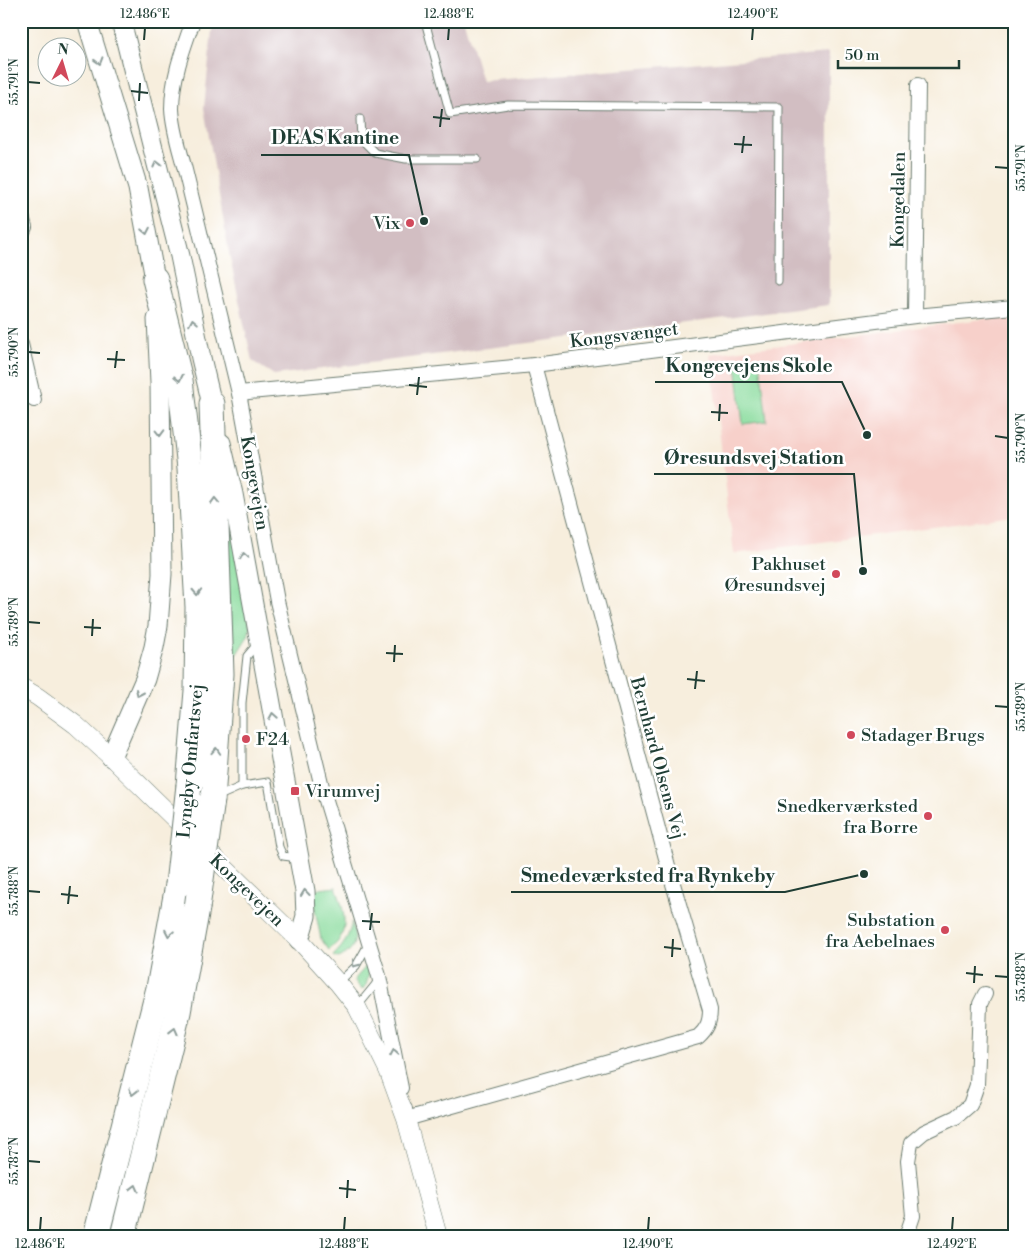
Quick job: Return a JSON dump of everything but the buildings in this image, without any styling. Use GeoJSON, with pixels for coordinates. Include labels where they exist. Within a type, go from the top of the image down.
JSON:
{"type":"FeatureCollection","features":[{"type":"Feature","properties":{"kind":"highway","name":"Lyngby Omfartsvej"},"geometry":{"type":"LineString","coordinates":[[96,1236],[159,988],[178,885],[197,691],[198,607],[190,468],[180,380],[155,279]]}},
{"type":"Feature","properties":{"kind":"highway"},"geometry":{"type":"LineString","coordinates":[[123,1236],[178,1012],[197,908],[212,800],[221,674],[212,404]]}},
{"type":"Feature","properties":{"kind":"main road"},"geometry":{"type":"LineString","coordinates":[[87,21],[138,188],[155,279],[160,382],[162,574],[158,626],[145,679],[111,756]]}},
{"type":"Feature","properties":{"kind":"main road"},"geometry":{"type":"LineString","coordinates":[[121,21],[180,256],[200,358],[233,494],[305,891],[306,916],[299,940]]}},
{"type":"Feature","properties":{"kind":"street","name":"Kongevejen"},"geometry":{"type":"LineString","coordinates":[[193,21],[181,54],[176,75],[172,109],[176,138],[239,394],[277,601],[322,787],[379,976],[406,1118],[438,1236]]}},
{"type":"Feature","properties":{"kind":"street","name":"Kongedalen"},"geometry":{"type":"LineString","coordinates":[[915,316],[918,85]]}},
{"type":"Feature","properties":{"kind":"street"},"geometry":{"type":"LineString","coordinates":[[21,213],[25,227],[21,236]]}},
{"type":"Feature","properties":{"kind":"street","name":"Kongsvænget"},"geometry":{"type":"LineString","coordinates":[[239,394],[534,365],[915,316],[1014,307]]}},
{"type":"Feature","properties":{"kind":"street"},"geometry":{"type":"LineString","coordinates":[[21,344],[34,400]]}},
{"type":"Feature","properties":{"kind":"street","name":"Bernhard Olsens Vej"},"geometry":{"type":"LineString","coordinates":[[406,1118],[698,1038],[706,1030],[710,1019],[710,1010],[668,867],[534,365]]}},
{"type":"Feature","properties":{"kind":"street"},"geometry":{"type":"LineString","coordinates":[[21,687],[76,725],[111,756]]}},
{"type":"Feature","properties":{"kind":"street","name":"Kongevejen"},"geometry":{"type":"LineString","coordinates":[[111,756],[299,940],[338,983],[357,1007],[388,1070],[406,1118]]}},
{"type":"Feature","properties":{"kind":"street"},"geometry":{"type":"LineString","coordinates":[[905,1236],[913,1216],[908,1161],[911,1143],[924,1132],[956,1117],[970,1105],[977,1085],[980,1004],[985,994]]}},
{"type":"Feature","properties":{"kind":"lane"},"geometry":{"type":"LineString","coordinates":[[424,21],[450,114],[508,105],[779,107],[778,282]]}},
{"type":"Feature","properties":{"kind":"lane"},"geometry":{"type":"LineString","coordinates":[[360,119],[361,139],[375,153],[406,159],[477,159]]}},
{"type":"Feature","properties":{"kind":"lane"},"geometry":{"type":"LineString","coordinates":[[242,786],[242,703],[247,656],[259,642]]}},
{"type":"Feature","properties":{"kind":"lane"},"geometry":{"type":"LineString","coordinates":[[212,800],[242,786],[268,782],[279,847],[283,856],[299,858]]}},
{"type":"Feature","properties":{"kind":"lane"},"geometry":{"type":"LineString","coordinates":[[338,983],[356,966],[369,943]]}},
{"type":"Feature","properties":{"kind":"lane"},"geometry":{"type":"LineString","coordinates":[[357,1007],[375,985],[379,976]]}},
{"type":"Feature","properties":{"kind":"shaded area"},"geometry":{"type":"Polygon","coordinates":[[[213,21],[464,21],[482,81],[829,53],[829,305],[274,375],[252,361],[230,258],[204,108],[213,21]]]}},
{"type":"Feature","properties":{"kind":"shaded area"},"geometry":{"type":"Polygon","coordinates":[[[1014,315],[1014,516],[734,554],[710,354],[1014,315]]]}},
{"type":"Feature","properties":{"kind":"green space"},"geometry":{"type":"Polygon","coordinates":[[[760,362],[767,421],[743,424],[736,365],[760,362]]]}},
{"type":"Feature","properties":{"kind":"green space"},"geometry":{"type":"Polygon","coordinates":[[[224,477],[250,628],[248,636],[231,663],[224,477]]]}},
{"type":"Feature","properties":{"kind":"green space"},"geometry":{"type":"Polygon","coordinates":[[[336,887],[343,912],[344,926],[339,940],[329,950],[321,939],[311,890],[336,887]]]}},
{"type":"Feature","properties":{"kind":"green space"},"geometry":{"type":"Polygon","coordinates":[[[352,922],[354,940],[352,948],[341,957],[333,956],[346,941],[352,922]]]}},
{"type":"Feature","properties":{"kind":"green space"},"geometry":{"type":"Polygon","coordinates":[[[369,963],[371,966],[366,985],[361,989],[355,979],[369,963]]]}},
{"type":"Feature","properties":{"kind":"place","name":"DEAS Kantine"},"geometry":{"type":"Point","coordinates":[424,221]}},
{"type":"Feature","properties":{"kind":"place","name":"Vix"},"geometry":{"type":"Point","coordinates":[410,223]}},
{"type":"Feature","properties":{"kind":"place","name":"Kongevejens Skole"},"geometry":{"type":"Point","coordinates":[867,435]}},
{"type":"Feature","properties":{"kind":"place","name":"Øresundsvej Station"},"geometry":{"type":"Point","coordinates":[863,571]}},
{"type":"Feature","properties":{"kind":"place","name":"Pakhuset Øresundsvej"},"geometry":{"type":"Point","coordinates":[836,574]}},
{"type":"Feature","properties":{"kind":"place","name":"Stadager Brugs"},"geometry":{"type":"Point","coordinates":[851,735]}},
{"type":"Feature","properties":{"kind":"place","name":"F24"},"geometry":{"type":"Point","coordinates":[246,739]}},
{"type":"Feature","properties":{"kind":"place","name":"Virumvej"},"geometry":{"type":"Point","coordinates":[295,791]}},
{"type":"Feature","properties":{"kind":"place","name":"Snedkerværksted fra Borre"},"geometry":{"type":"Point","coordinates":[928,816]}},
{"type":"Feature","properties":{"kind":"place","name":"Smedeværksted fra Rynkeby"},"geometry":{"type":"Point","coordinates":[864,874]}},
{"type":"Feature","properties":{"kind":"place","name":"Substation fra Aebelnaes"},"geometry":{"type":"Point","coordinates":[945,930]}}]}
